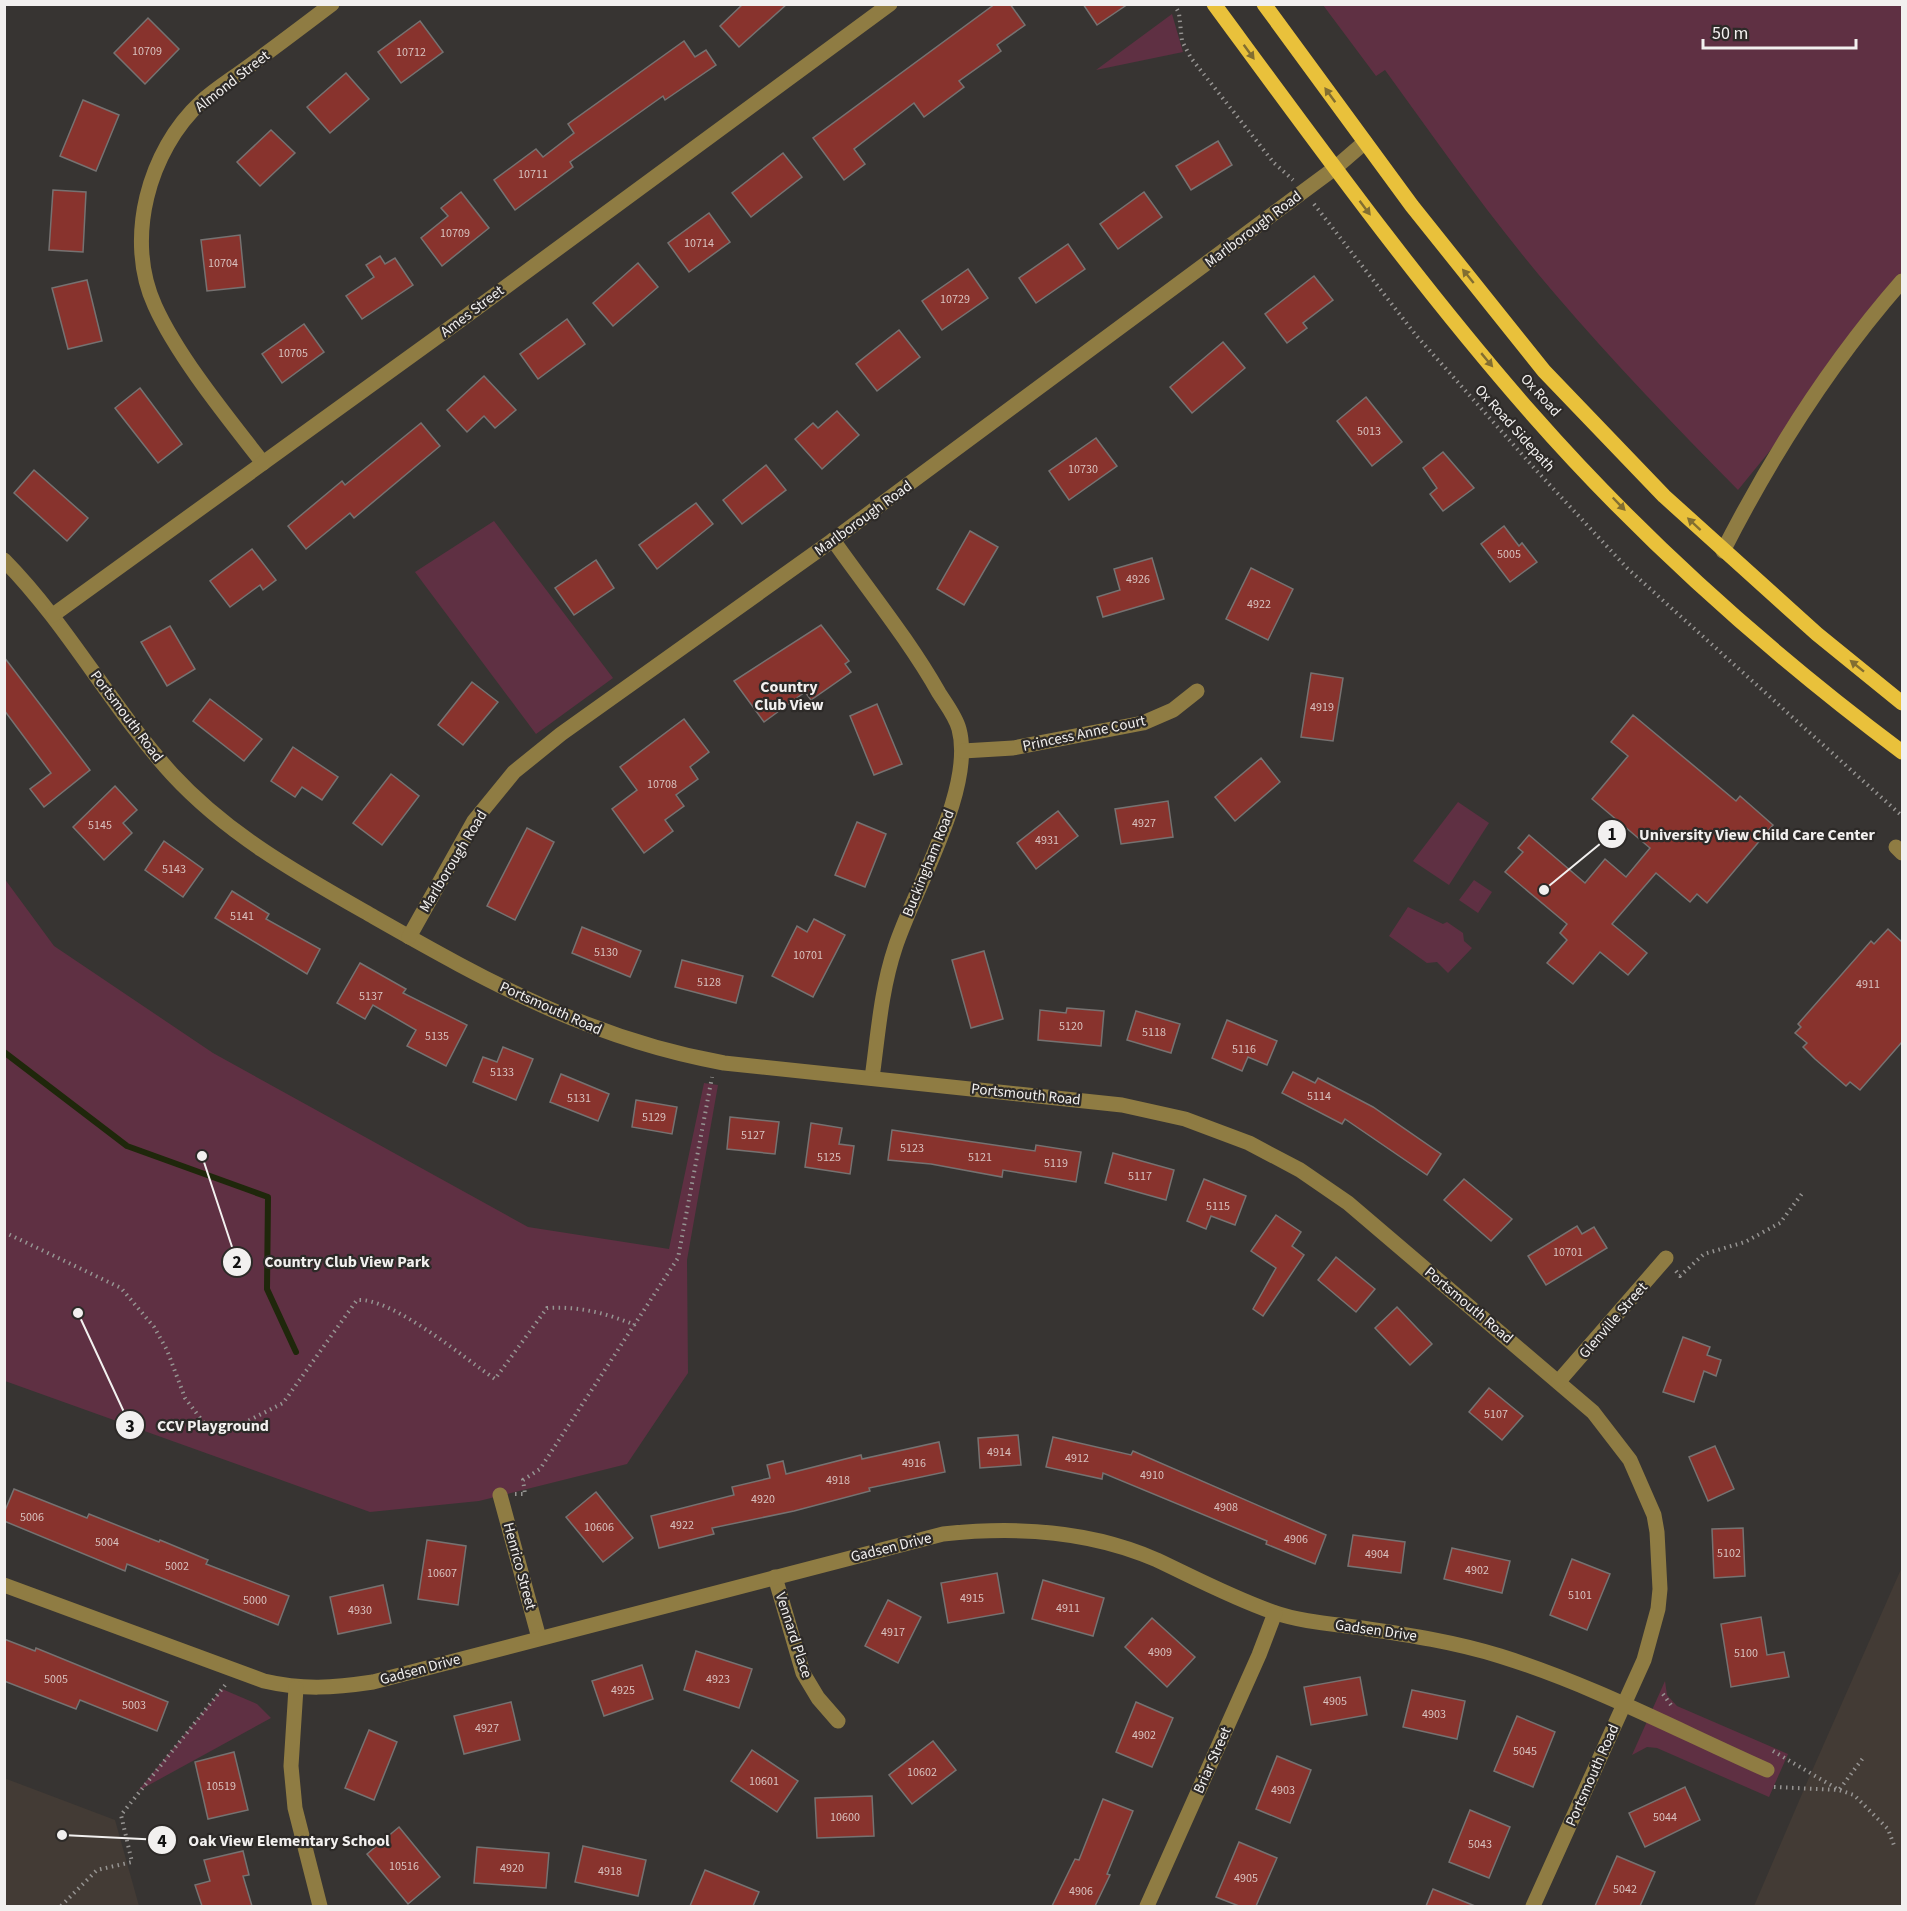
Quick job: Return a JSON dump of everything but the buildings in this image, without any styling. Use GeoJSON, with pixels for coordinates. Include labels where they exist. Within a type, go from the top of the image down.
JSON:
{"type":"FeatureCollection","features":[{"type":"Feature","properties":{"kind":"main road","name":"Ox Road"},"geometry":{"type":"LineString","coordinates":[[1214,4],[1427,290],[1533,415],[1632,517],[1759,638],[1902,752]]}},
{"type":"Feature","properties":{"kind":"main road","name":"Ox Road"},"geometry":{"type":"LineString","coordinates":[[1264,4],[1412,206],[1544,371],[1664,496],[1723,551],[1817,634],[1902,703]]}},
{"type":"Feature","properties":{"kind":"street","name":"Almond Street"},"geometry":{"type":"LineString","coordinates":[[263,463],[170,335],[154,304],[143,260],[143,218],[152,177],[161,155],[177,128],[202,101],[333,4]]}},
{"type":"Feature","properties":{"kind":"street","name":"Ames Street"},"geometry":{"type":"LineString","coordinates":[[53,615],[890,4]]}},
{"type":"Feature","properties":{"kind":"street","name":"Marlborough Road"},"geometry":{"type":"LineString","coordinates":[[409,937],[474,821],[514,772],[561,735],[834,540],[1335,168],[1365,142]]}},
{"type":"Feature","properties":{"kind":"street"},"geometry":{"type":"LineString","coordinates":[[1723,551],[1748,502],[1810,402],[1834,367],[1902,281]]}},
{"type":"Feature","properties":{"kind":"street","name":"Buckingham Road"},"geometry":{"type":"LineString","coordinates":[[834,540],[931,680],[959,727],[963,751],[961,772],[947,819],[908,910],[894,951],[884,993],[872,1078]]}},
{"type":"Feature","properties":{"kind":"street","name":"Portsmouth Road"},"geometry":{"type":"LineString","coordinates":[[4,560],[53,615],[142,740],[210,811],[250,843],[292,871],[409,937],[554,1013],[620,1037],[715,1061],[1122,1105],[1185,1119],[1249,1143],[1300,1170],[1348,1203],[1559,1381],[1593,1412],[1625,1452],[1641,1481],[1654,1515],[1660,1589],[1658,1609],[1644,1660],[1533,1906]]}},
{"type":"Feature","properties":{"kind":"street","name":"Princess Anne Court"},"geometry":{"type":"LineString","coordinates":[[963,751],[1013,748],[1143,723],[1173,711],[1197,691]]}},
{"type":"Feature","properties":{"kind":"street","name":"Glenville Street"},"geometry":{"type":"LineString","coordinates":[[1559,1381],[1666,1258]]}},
{"type":"Feature","properties":{"kind":"street","name":"Henrico Street"},"geometry":{"type":"LineString","coordinates":[[500,1495],[539,1638]]}},
{"type":"Feature","properties":{"kind":"street","name":"Gadsen Drive"},"geometry":{"type":"LineString","coordinates":[[4,1585],[240,1672],[296,1688],[338,1687],[373,1682],[943,1534],[984,1529],[1030,1529],[1076,1536],[1126,1548],[1275,1613],[1318,1622],[1425,1637],[1500,1656],[1623,1704],[1767,1770]]}},
{"type":"Feature","properties":{"kind":"street","name":"Vennard Place"},"geometry":{"type":"LineString","coordinates":[[775,1577],[803,1673],[818,1698],[838,1721]]}},
{"type":"Feature","properties":{"kind":"street","name":"Briar Street"},"geometry":{"type":"LineString","coordinates":[[1147,1906],[1275,1613]]}},
{"type":"Feature","properties":{"kind":"street"},"geometry":{"type":"LineString","coordinates":[[296,1688],[291,1766],[295,1808],[320,1906]]}},
{"type":"Feature","properties":{"kind":"path","name":"Ox Road Sidepath"},"geometry":{"type":"LineString","coordinates":[[1174,4],[1179,13],[1182,41],[1191,58],[1274,163],[1304,191],[1415,334],[1535,469],[1627,568],[1902,816]]}},
{"type":"Feature","properties":{"kind":"path"},"geometry":{"type":"LineString","coordinates":[[500,1495],[525,1494],[523,1480],[540,1468],[678,1258],[715,1061]]}},
{"type":"Feature","properties":{"kind":"path"},"geometry":{"type":"LineString","coordinates":[[1666,1258],[1680,1276],[1704,1254],[1745,1242],[1780,1223],[1804,1191]]}},
{"type":"Feature","properties":{"kind":"path"},"geometry":{"type":"LineString","coordinates":[[4,1232],[122,1288],[154,1327],[167,1350],[185,1398],[204,1423],[238,1426],[283,1403],[357,1300],[368,1299],[391,1307],[495,1379],[547,1308],[564,1307],[607,1313],[635,1324]]}},
{"type":"Feature","properties":{"kind":"path"},"geometry":{"type":"LineString","coordinates":[[61,1906],[97,1870],[132,1862],[121,1815],[223,1687],[240,1672]]}},
{"type":"Feature","properties":{"kind":"path"},"geometry":{"type":"LineString","coordinates":[[1663,1694],[1676,1709]]}},
{"type":"Feature","properties":{"kind":"path"},"geometry":{"type":"LineString","coordinates":[[1764,1748],[1839,1790],[1854,1795],[1888,1829],[1895,1848]]}},
{"type":"Feature","properties":{"kind":"path"},"geometry":{"type":"LineString","coordinates":[[1839,1790],[1863,1758]]}},
{"type":"Feature","properties":{"kind":"path"},"geometry":{"type":"LineString","coordinates":[[1772,1787],[1839,1790]]}},
{"type":"Feature","properties":{"kind":"shaded area"},"geometry":{"type":"Polygon","coordinates":[[[1323,5],[1902,5],[1902,289],[1738,490],[1645,394],[1555,294],[1489,212],[1385,70],[1376,76],[1323,5]]]}},
{"type":"Feature","properties":{"kind":"shaded area"},"geometry":{"type":"Polygon","coordinates":[[[1172,14],[1183,52],[1096,70],[1172,14]]]}},
{"type":"Feature","properties":{"kind":"shaded area"},"geometry":{"type":"Polygon","coordinates":[[[494,521],[613,678],[536,734],[415,572],[494,521]]]}},
{"type":"Feature","properties":{"kind":"shaded area"},"geometry":{"type":"Polygon","coordinates":[[[1458,802],[1489,823],[1449,885],[1413,861],[1458,802]]]}},
{"type":"Feature","properties":{"kind":"shaded area"},"geometry":{"type":"Polygon","coordinates":[[[4,878],[54,946],[213,1053],[528,1227],[669,1249],[704,1083],[718,1085],[687,1260],[688,1373],[627,1464],[479,1501],[370,1512],[5,1381],[4,878]]]}},
{"type":"Feature","properties":{"kind":"shaded area"},"geometry":{"type":"Polygon","coordinates":[[[1474,880],[1492,892],[1478,913],[1459,900],[1474,880]]]}},
{"type":"Feature","properties":{"kind":"shaded area"},"geometry":{"type":"Polygon","coordinates":[[[1408,907],[1443,924],[1447,922],[1463,933],[1464,941],[1472,948],[1448,973],[1437,962],[1427,963],[1389,936],[1408,907]]]}},
{"type":"Feature","properties":{"kind":"shaded area"},"geometry":{"type":"Polygon","coordinates":[[[1902,1567],[1902,1906],[1754,1906],[1808,1780],[1902,1567]]]}},
{"type":"Feature","properties":{"kind":"shaded area"},"geometry":{"type":"Polygon","coordinates":[[[1665,1681],[1667,1695],[1677,1706],[1788,1754],[1769,1797],[1657,1748],[1647,1747],[1632,1755],[1665,1681]]]}},
{"type":"Feature","properties":{"kind":"shaded area"},"geometry":{"type":"Polygon","coordinates":[[[222,1689],[257,1704],[271,1718],[138,1791],[222,1689]]]}},
{"type":"Feature","properties":{"kind":"shaded area"},"geometry":{"type":"Polygon","coordinates":[[[4,1778],[115,1820],[139,1906],[5,1906],[4,1778]]]}},
{"type":"Feature","properties":{"kind":"waterway"},"geometry":{"type":"LineString","coordinates":[[4,1052],[127,1146],[268,1197],[267,1289],[296,1352]]}},
{"type":"Feature","properties":{"kind":"place","name":"University View Child Care Center"},"geometry":{"type":"Point","coordinates":[1544,890]}},
{"type":"Feature","properties":{"kind":"place","name":"Country Club View Park"},"geometry":{"type":"Point","coordinates":[202,1156]}},
{"type":"Feature","properties":{"kind":"place","name":"CCV Playground"},"geometry":{"type":"Point","coordinates":[78,1313]}},
{"type":"Feature","properties":{"kind":"place","name":"Oak View Elementary School"},"geometry":{"type":"Point","coordinates":[62,1835]}},
{"type":"Feature","properties":{"kind":"district","name":"Country Club View"},"geometry":{"type":"Point","coordinates":[789,695]}}]}
